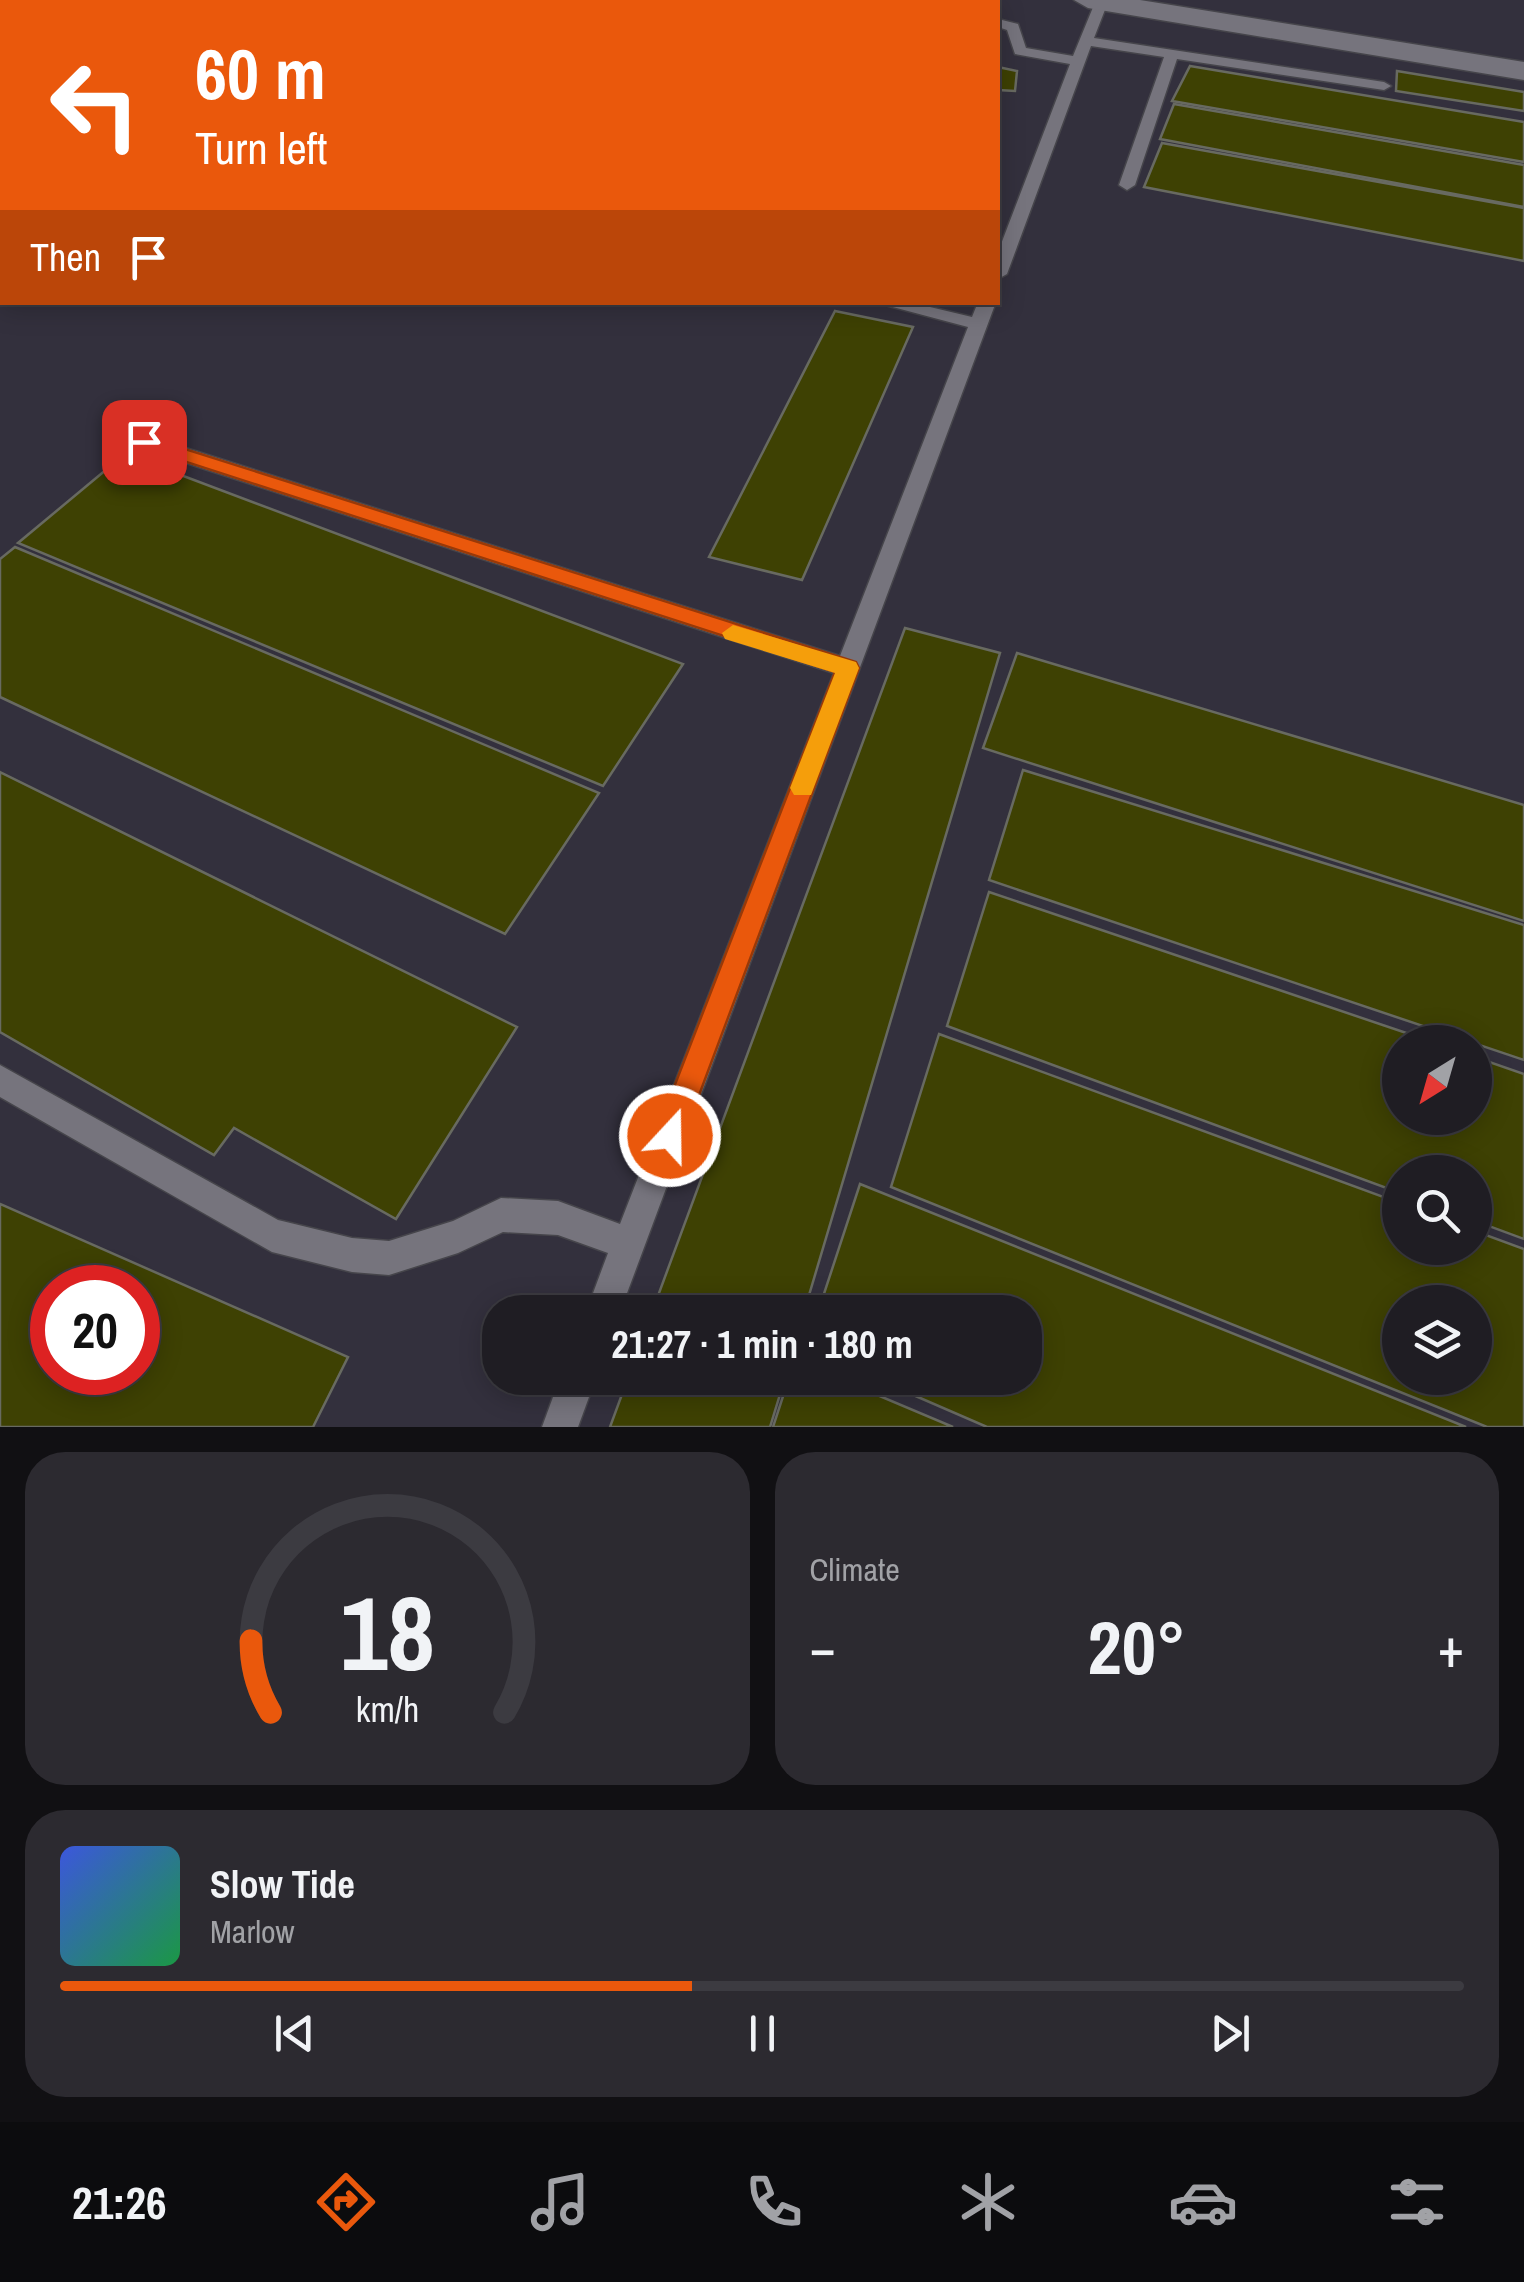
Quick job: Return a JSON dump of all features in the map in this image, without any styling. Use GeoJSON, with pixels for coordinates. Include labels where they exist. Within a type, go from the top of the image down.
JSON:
{"type":"FeatureCollection","features":[{"type":"Feature","properties":{"kind":"street"},"geometry":{"type":"LineString","coordinates":[[1094,1],[1524,71]]}},
{"type":"Feature","properties":{"kind":"lane"},"geometry":{"type":"LineString","coordinates":[[1000,269],[1086,42],[1094,1]]}},
{"type":"Feature","properties":{"kind":"lane"},"geometry":{"type":"LineString","coordinates":[[1000,24],[1013,27],[1020,51],[1078,61]]}},
{"type":"Feature","properties":{"kind":"lane"},"geometry":{"type":"LineString","coordinates":[[1086,42],[1384,86]]}},
{"type":"Feature","properties":{"kind":"lane"},"geometry":{"type":"LineString","coordinates":[[1127,185],[1172,54]]}},
{"type":"Feature","properties":{"kind":"lane"},"geometry":{"type":"LineString","coordinates":[[610,1295],[983,313],[910,305]]}},
{"type":"Feature","properties":{"kind":"lane"},"geometry":{"type":"LineString","coordinates":[[144,442],[848,668]]}},
{"type":"Feature","properties":{"kind":"lane"},"geometry":{"type":"LineString","coordinates":[[0,1080],[272,1235],[352,1255],[389,1258],[458,1236],[501,1215],[558,1218],[629,1244]]}},
{"type":"Feature","properties":{"kind":"lane"},"geometry":{"type":"LineString","coordinates":[[560,1427],[572,1395]]}},
{"type":"Feature","properties":{"kind":"shaded area"},"geometry":{"type":"Polygon","coordinates":[[[1000,0],[1524,0],[1524,1427],[0,1427],[0,305],[1000,305],[1000,0]]]}},
{"type":"Feature","properties":{"kind":"building"},"geometry":{"type":"Polygon","coordinates":[[[1190,66],[1524,122],[1524,162],[1172,101],[1190,66]]]}},
{"type":"Feature","properties":{"kind":"building"},"geometry":{"type":"Polygon","coordinates":[[[1000,67],[1017,71],[1015,91],[1000,90],[1000,67]]]}},
{"type":"Feature","properties":{"kind":"building"},"geometry":{"type":"Polygon","coordinates":[[[1397,71],[1524,92],[1524,111],[1396,91],[1397,71]]]}},
{"type":"Feature","properties":{"kind":"building"},"geometry":{"type":"Polygon","coordinates":[[[1174,104],[1524,165],[1524,207],[1160,139],[1174,104]]]}},
{"type":"Feature","properties":{"kind":"building"},"geometry":{"type":"Polygon","coordinates":[[[1162,143],[1524,208],[1524,261],[1144,187],[1162,143]]]}},
{"type":"Feature","properties":{"kind":"building"},"geometry":{"type":"Polygon","coordinates":[[[835,311],[913,327],[802,580],[709,557],[835,311]]]}},
{"type":"Feature","properties":{"kind":"building"},"geometry":{"type":"Polygon","coordinates":[[[125,454],[683,664],[603,786],[18,543],[125,454]]]}},
{"type":"Feature","properties":{"kind":"building"},"geometry":{"type":"Polygon","coordinates":[[[15,547],[599,793],[505,934],[0,697],[0,559],[15,547]]]}},
{"type":"Feature","properties":{"kind":"building"},"geometry":{"type":"Polygon","coordinates":[[[905,628],[1000,653],[809,1295],[658,1295],[905,628]]]}},
{"type":"Feature","properties":{"kind":"building"},"geometry":{"type":"Polygon","coordinates":[[[1017,653],[1524,805],[1524,921],[983,748],[1017,653]]]}},
{"type":"Feature","properties":{"kind":"building"},"geometry":{"type":"Polygon","coordinates":[[[1023,770],[1524,925],[1524,1060],[1492,1049],[1492,1025],[1420,1025],[989,880],[1023,770]]]}},
{"type":"Feature","properties":{"kind":"building"},"geometry":{"type":"Polygon","coordinates":[[[0,772],[517,1027],[396,1219],[234,1128],[214,1155],[0,1032],[0,772]]]}},
{"type":"Feature","properties":{"kind":"building"},"geometry":{"type":"Polygon","coordinates":[[[989,892],[1383,1025],[1382,1135],[1492,1135],[1492,1063],[1524,1074],[1524,1239],[1492,1227],[1492,1155],[1382,1155],[1382,1186],[947,1026],[989,892]]]}},
{"type":"Feature","properties":{"kind":"building"},"geometry":{"type":"Polygon","coordinates":[[[939,1034],[1382,1196],[1382,1265],[1492,1265],[1492,1237],[1524,1249],[1524,1427],[1487,1427],[1408,1395],[1492,1395],[1492,1285],[1382,1285],[1382,1385],[891,1187],[939,1034]]]}},
{"type":"Feature","properties":{"kind":"building"},"geometry":{"type":"Polygon","coordinates":[[[860,1184],[1466,1427],[987,1427],[913,1395],[1042,1395],[1042,1295],[824,1295],[860,1184]]]}},
{"type":"Feature","properties":{"kind":"building"},"geometry":{"type":"Polygon","coordinates":[[[0,1204],[139,1265],[30,1265],[30,1395],[160,1395],[160,1274],[348,1357],[313,1427],[0,1427],[0,1204]]]}},
{"type":"Feature","properties":{"kind":"building"},"geometry":{"type":"Polygon","coordinates":[[[622,1395],[780,1395],[770,1427],[610,1427],[622,1395]]]}},
{"type":"Feature","properties":{"kind":"building"},"geometry":{"type":"Polygon","coordinates":[[[783,1395],[877,1395],[953,1427],[773,1427],[783,1395]]]}},
{"type":"Feature","properties":{"kind":"slow traffic"},"geometry":{"type":"LineString","coordinates":[[733,633],[848,668],[802,788]]}},
{"type":"Feature","properties":{"kind":"route"},"geometry":{"type":"LineString","coordinates":[[144,442],[848,668],[670,1136]]}}]}
